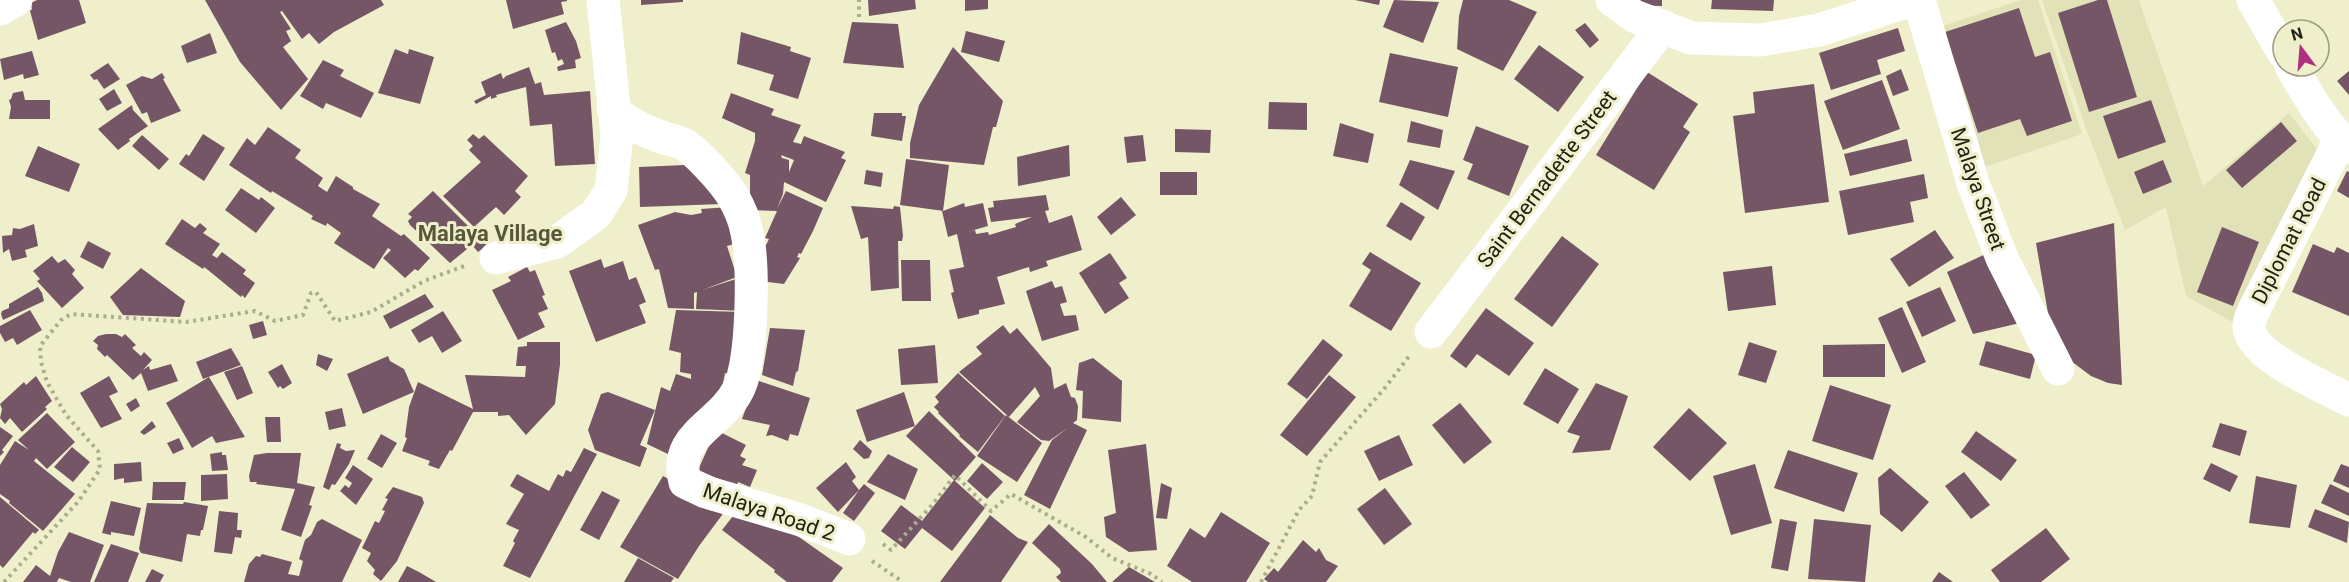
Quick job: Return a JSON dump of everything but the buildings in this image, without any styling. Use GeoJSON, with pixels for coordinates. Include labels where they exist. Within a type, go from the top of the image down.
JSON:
{"type":"FeatureCollection","features":[{"type":"Feature","properties":{"kind":"street"},"geometry":{"type":"LineString","coordinates":[[0,9],[16,0]]}},
{"type":"Feature","properties":{"kind":"street"},"geometry":{"type":"LineString","coordinates":[[496,258],[556,242],[596,214],[611,190],[617,136],[603,0]]}},
{"type":"Feature","properties":{"kind":"street"},"geometry":{"type":"LineString","coordinates":[[1612,0],[1634,16],[1691,38],[1761,40],[1819,30],[1912,0]]}},
{"type":"Feature","properties":{"kind":"street","name":"Malaya Street"},"geometry":{"type":"LineString","coordinates":[[1919,0],[1973,183],[2002,258],[2058,369]]}},
{"type":"Feature","properties":{"kind":"street"},"geometry":{"type":"LineString","coordinates":[[2253,0],[2271,31]]}},
{"type":"Feature","properties":{"kind":"street","name":"Saint Bernadette Street"},"geometry":{"type":"LineString","coordinates":[[1431,332],[1663,26]]}},
{"type":"Feature","properties":{"kind":"street","name":"Diplomat Road"},"geometry":{"type":"LineString","coordinates":[[2299,78],[2344,144],[2255,308],[2249,326],[2254,342],[2268,356],[2349,400]]}},
{"type":"Feature","properties":{"kind":"street","name":"Malaya Road 2"},"geometry":{"type":"LineString","coordinates":[[613,109],[634,127],[685,145],[711,169],[732,194],[747,231],[752,293],[746,366],[739,389],[727,408],[696,435],[686,451],[681,467],[685,482],[706,492],[801,520],[863,545]]}},
{"type":"Feature","properties":{"kind":"path"},"geometry":{"type":"LineString","coordinates":[[859,0],[859,17]]}},
{"type":"Feature","properties":{"kind":"path"},"geometry":{"type":"LineString","coordinates":[[4,582],[78,502],[100,469],[98,451],[66,415],[47,382],[41,362],[40,346],[61,320],[71,314],[186,322],[255,311],[275,321],[303,315],[311,293],[316,292],[335,321],[371,312],[424,281],[450,270],[496,258]]}},
{"type":"Feature","properties":{"kind":"path"},"geometry":{"type":"LineString","coordinates":[[1261,582],[1299,510],[1312,496],[1320,462],[1431,332]]}},
{"type":"Feature","properties":{"kind":"path"},"geometry":{"type":"LineString","coordinates":[[863,545],[883,543],[891,550],[933,504],[955,475],[992,511],[1011,494],[1086,537],[1112,558],[1150,574],[1162,582]]}},
{"type":"Feature","properties":{"kind":"shaded area"},"geometry":{"type":"Polygon","coordinates":[[[2021,0],[2038,0],[2082,134],[1976,170],[1930,30],[2021,0]]]}},
{"type":"Feature","properties":{"kind":"shaded area"},"geometry":{"type":"Polygon","coordinates":[[[2042,0],[2139,0],[2203,186],[2289,113],[2322,156],[2236,324],[2186,296],[2166,207],[2125,230],[2088,134],[2042,0]]]}},
{"type":"Feature","properties":{"kind":"district","name":"Malaya Village"},"geometry":{"type":"Point","coordinates":[490,233]}}]}
